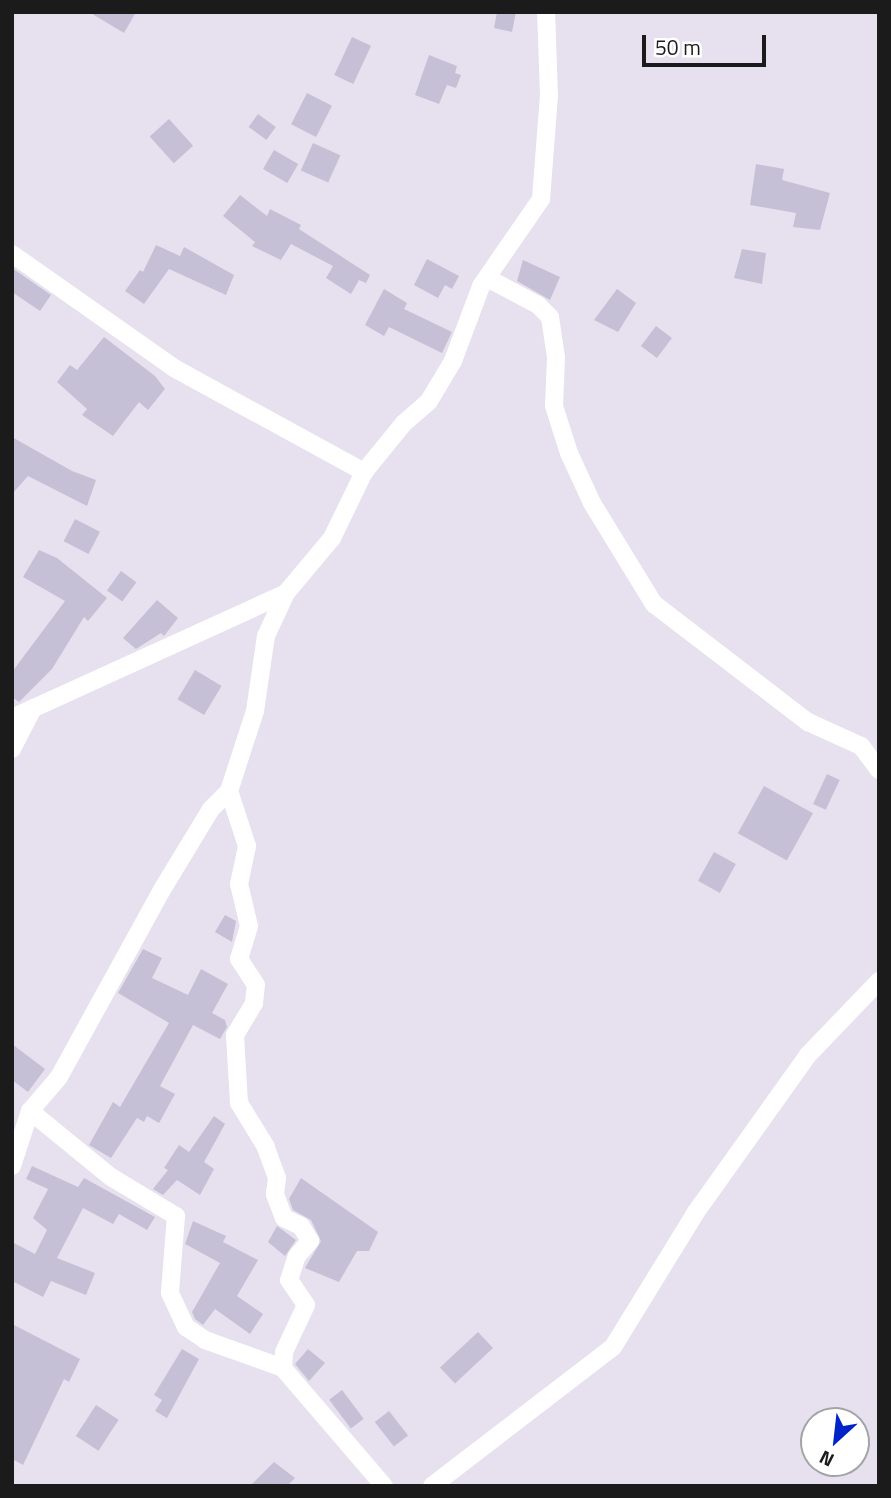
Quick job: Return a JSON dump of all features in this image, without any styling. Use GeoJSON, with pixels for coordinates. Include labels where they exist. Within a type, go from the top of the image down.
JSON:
{"type":"FeatureCollection","features":[{"type":"Feature","properties":{"kind":"street"},"geometry":{"type":"LineString","coordinates":[[12,1166],[30,1111],[59,1077],[163,888],[211,809],[229,791],[255,711],[266,636],[286,593],[332,538],[364,472],[404,423],[429,401],[453,361],[487,278],[541,199],[549,96],[546,12]]}},
{"type":"Feature","properties":{"kind":"street"},"geometry":{"type":"LineString","coordinates":[[12,254],[174,368],[364,472]]}},
{"type":"Feature","properties":{"kind":"street"},"geometry":{"type":"LineString","coordinates":[[487,278],[538,305],[550,317],[556,357],[554,406],[569,453],[592,503],[654,604],[808,722],[861,746],[879,769]]}},
{"type":"Feature","properties":{"kind":"street"},"geometry":{"type":"LineString","coordinates":[[12,718],[286,593]]}},
{"type":"Feature","properties":{"kind":"street"},"geometry":{"type":"LineString","coordinates":[[12,749],[33,708]]}},
{"type":"Feature","properties":{"kind":"street"},"geometry":{"type":"LineString","coordinates":[[229,791],[247,846],[239,884],[249,926],[239,959],[256,985],[254,1003],[235,1035],[239,1102],[265,1147],[277,1178],[275,1194],[284,1217],[301,1226],[310,1241],[297,1256],[289,1280],[306,1305],[284,1352],[283,1368]]}},
{"type":"Feature","properties":{"kind":"street"},"geometry":{"type":"LineString","coordinates":[[432,1486],[613,1347],[696,1212],[808,1055],[879,981]]}},
{"type":"Feature","properties":{"kind":"street"},"geometry":{"type":"LineString","coordinates":[[30,1111],[111,1177],[176,1216],[170,1293],[173,1308],[186,1327],[205,1340],[283,1368],[384,1486]]}},
{"type":"Feature","properties":{"kind":"building"},"geometry":{"type":"Polygon","coordinates":[[[89,12],[136,12],[124,33],[89,12]]]}},
{"type":"Feature","properties":{"kind":"building"},"geometry":{"type":"Polygon","coordinates":[[[497,12],[516,12],[512,32],[494,28],[497,12]]]}},
{"type":"Feature","properties":{"kind":"building"},"geometry":{"type":"Polygon","coordinates":[[[352,37],[371,46],[353,84],[334,75],[352,37]]]}},
{"type":"Feature","properties":{"kind":"building"},"geometry":{"type":"Polygon","coordinates":[[[429,55],[457,66],[455,73],[461,75],[456,88],[447,85],[439,104],[415,95],[429,55]]]}},
{"type":"Feature","properties":{"kind":"building"},"geometry":{"type":"Polygon","coordinates":[[[307,93],[332,106],[316,137],[291,124],[307,93]]]}},
{"type":"Feature","properties":{"kind":"building"},"geometry":{"type":"Polygon","coordinates":[[[258,114],[276,127],[266,140],[249,127],[258,114]]]}},
{"type":"Feature","properties":{"kind":"building"},"geometry":{"type":"Polygon","coordinates":[[[169,119],[193,146],[174,163],[150,136],[169,119]]]}},
{"type":"Feature","properties":{"kind":"building"},"geometry":{"type":"Polygon","coordinates":[[[313,143],[340,155],[328,183],[301,170],[313,143]]]}},
{"type":"Feature","properties":{"kind":"building"},"geometry":{"type":"Polygon","coordinates":[[[274,150],[298,164],[287,183],[263,169],[274,150]]]}},
{"type":"Feature","properties":{"kind":"building"},"geometry":{"type":"Polygon","coordinates":[[[756,164],[784,169],[782,180],[830,193],[820,230],[793,227],[796,213],[750,205],[756,164]]]}},
{"type":"Feature","properties":{"kind":"building"},"geometry":{"type":"Polygon","coordinates":[[[240,195],[267,216],[270,209],[301,225],[299,229],[370,275],[366,283],[359,280],[351,294],[326,278],[333,266],[291,244],[281,260],[252,246],[255,242],[223,216],[240,195]]]}},
{"type":"Feature","properties":{"kind":"building"},"geometry":{"type":"Polygon","coordinates":[[[156,245],[180,256],[184,247],[234,275],[226,295],[169,269],[144,304],[125,291],[140,270],[143,272],[156,245]]]}},
{"type":"Feature","properties":{"kind":"building"},"geometry":{"type":"Polygon","coordinates":[[[742,249],[766,253],[762,284],[734,278],[742,249]]]}},
{"type":"Feature","properties":{"kind":"building"},"geometry":{"type":"Polygon","coordinates":[[[427,259],[459,276],[452,289],[445,285],[438,298],[414,285],[427,259]]]}},
{"type":"Feature","properties":{"kind":"building"},"geometry":{"type":"Polygon","coordinates":[[[523,260],[560,277],[550,300],[517,281],[523,260]]]}},
{"type":"Feature","properties":{"kind":"building"},"geometry":{"type":"Polygon","coordinates":[[[12,268],[51,295],[40,311],[12,292],[12,268]]]}},
{"type":"Feature","properties":{"kind":"building"},"geometry":{"type":"Polygon","coordinates":[[[384,289],[407,303],[404,309],[452,332],[442,353],[389,327],[384,336],[365,325],[384,289]]]}},
{"type":"Feature","properties":{"kind":"building"},"geometry":{"type":"Polygon","coordinates":[[[617,289],[636,303],[618,332],[594,320],[617,289]]]}},
{"type":"Feature","properties":{"kind":"building"},"geometry":{"type":"Polygon","coordinates":[[[656,326],[672,338],[657,358],[641,346],[656,326]]]}},
{"type":"Feature","properties":{"kind":"building"},"geometry":{"type":"Polygon","coordinates":[[[104,337],[155,376],[165,389],[148,410],[139,402],[113,436],[82,415],[87,409],[57,382],[70,365],[77,370],[104,337]]]}},
{"type":"Feature","properties":{"kind":"building"},"geometry":{"type":"Polygon","coordinates":[[[12,437],[72,471],[96,480],[87,506],[28,476],[12,494],[12,437]]]}},
{"type":"Feature","properties":{"kind":"building"},"geometry":{"type":"Polygon","coordinates":[[[75,519],[100,532],[89,554],[64,541],[75,519]]]}},
{"type":"Feature","properties":{"kind":"building"},"geometry":{"type":"Polygon","coordinates":[[[39,550],[57,558],[107,598],[88,621],[84,617],[52,669],[19,702],[12,697],[12,672],[65,601],[23,577],[39,550]]]}},
{"type":"Feature","properties":{"kind":"building"},"geometry":{"type":"Polygon","coordinates":[[[121,571],[136,582],[122,602],[107,590],[121,571]]]}},
{"type":"Feature","properties":{"kind":"building"},"geometry":{"type":"Polygon","coordinates":[[[157,600],[178,618],[164,636],[161,633],[136,649],[123,638],[157,600]]]}},
{"type":"Feature","properties":{"kind":"building"},"geometry":{"type":"Polygon","coordinates":[[[195,670],[222,686],[204,715],[177,699],[195,670]]]}},
{"type":"Feature","properties":{"kind":"building"},"geometry":{"type":"Polygon","coordinates":[[[827,774],[840,780],[826,810],[813,804],[827,774]]]}},
{"type":"Feature","properties":{"kind":"building"},"geometry":{"type":"Polygon","coordinates":[[[764,786],[813,813],[787,860],[738,833],[764,786]]]}},
{"type":"Feature","properties":{"kind":"building"},"geometry":{"type":"Polygon","coordinates":[[[714,852],[736,864],[720,893],[698,881],[714,852]]]}},
{"type":"Feature","properties":{"kind":"building"},"geometry":{"type":"Polygon","coordinates":[[[225,915],[236,921],[232,942],[215,932],[225,915]]]}},
{"type":"Feature","properties":{"kind":"building"},"geometry":{"type":"Polygon","coordinates":[[[143,949],[162,958],[152,978],[188,995],[201,969],[228,984],[212,1013],[225,1020],[227,1027],[220,1039],[193,1025],[160,1086],[175,1094],[159,1123],[147,1116],[144,1122],[137,1118],[111,1158],[89,1145],[113,1102],[120,1107],[169,1023],[118,993],[143,949]]]}},
{"type":"Feature","properties":{"kind":"building"},"geometry":{"type":"Polygon","coordinates":[[[12,1044],[45,1069],[28,1092],[12,1080],[12,1044]]]}},
{"type":"Feature","properties":{"kind":"building"},"geometry":{"type":"Polygon","coordinates":[[[214,1116],[225,1124],[204,1162],[214,1169],[200,1195],[177,1180],[163,1195],[153,1189],[168,1170],[164,1168],[179,1145],[189,1152],[214,1116]]]}},
{"type":"Feature","properties":{"kind":"building"},"geometry":{"type":"Polygon","coordinates":[[[32,1166],[78,1187],[84,1178],[155,1217],[147,1230],[119,1214],[113,1224],[83,1208],[57,1258],[95,1273],[86,1295],[51,1281],[43,1297],[12,1281],[12,1242],[35,1254],[47,1230],[33,1218],[48,1189],[26,1179],[32,1166]]]}},
{"type":"Feature","properties":{"kind":"building"},"geometry":{"type":"Polygon","coordinates":[[[301,1178],[378,1232],[369,1251],[357,1251],[339,1282],[305,1268],[321,1241],[311,1220],[293,1210],[289,1199],[301,1178]]]}},
{"type":"Feature","properties":{"kind":"building"},"geometry":{"type":"Polygon","coordinates":[[[193,1221],[226,1236],[223,1242],[258,1260],[237,1296],[263,1314],[250,1334],[215,1309],[203,1325],[195,1319],[192,1312],[220,1263],[185,1244],[193,1221]]]}},
{"type":"Feature","properties":{"kind":"building"},"geometry":{"type":"Polygon","coordinates":[[[277,1226],[296,1240],[285,1256],[268,1242],[277,1226]]]}},
{"type":"Feature","properties":{"kind":"building"},"geometry":{"type":"Polygon","coordinates":[[[12,1324],[80,1359],[69,1382],[64,1379],[23,1465],[12,1459],[12,1324]]]}},
{"type":"Feature","properties":{"kind":"building"},"geometry":{"type":"Polygon","coordinates":[[[478,1332],[493,1348],[455,1384],[440,1367],[478,1332]]]}},
{"type":"Feature","properties":{"kind":"building"},"geometry":{"type":"Polygon","coordinates":[[[182,1349],[199,1359],[167,1418],[155,1411],[162,1400],[154,1395],[182,1349]]]}},
{"type":"Feature","properties":{"kind":"building"},"geometry":{"type":"Polygon","coordinates":[[[308,1349],[325,1363],[309,1381],[295,1364],[308,1349]]]}},
{"type":"Feature","properties":{"kind":"building"},"geometry":{"type":"Polygon","coordinates":[[[342,1390],[364,1419],[351,1428],[329,1400],[342,1390]]]}},
{"type":"Feature","properties":{"kind":"building"},"geometry":{"type":"Polygon","coordinates":[[[96,1405],[119,1420],[98,1451],[76,1436],[96,1405]]]}},
{"type":"Feature","properties":{"kind":"building"},"geometry":{"type":"Polygon","coordinates":[[[389,1411],[408,1435],[394,1447],[375,1422],[389,1411]]]}},
{"type":"Feature","properties":{"kind":"building"},"geometry":{"type":"Polygon","coordinates":[[[274,1462],[295,1478],[287,1486],[250,1486],[274,1462]]]}}]}
